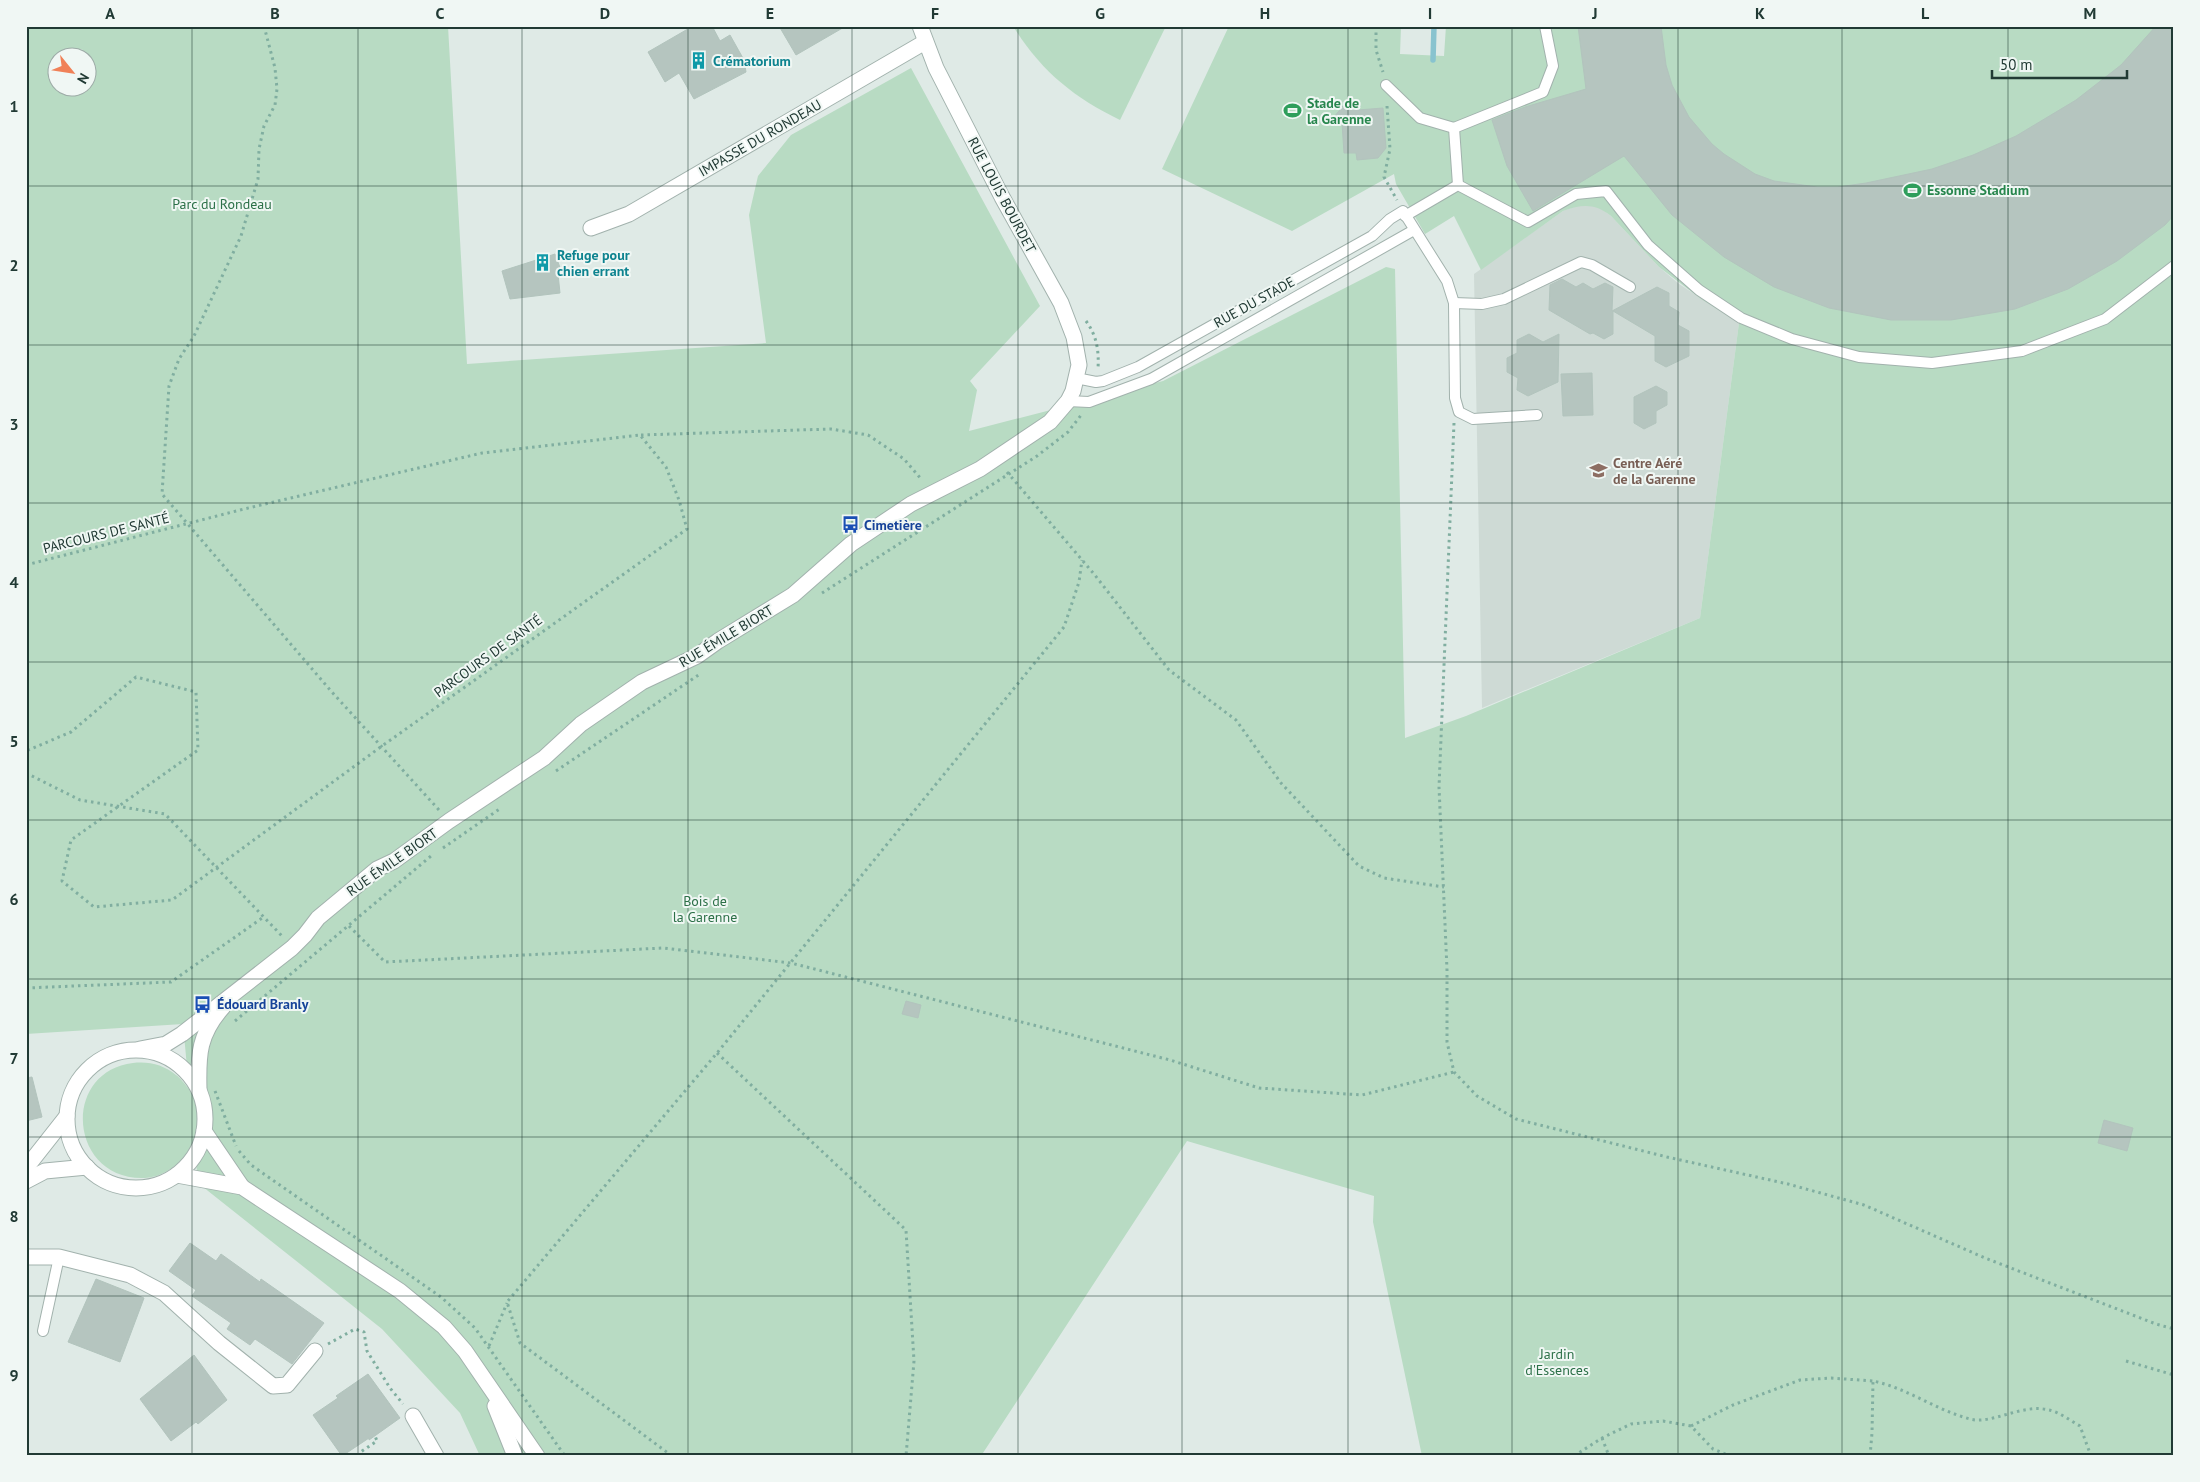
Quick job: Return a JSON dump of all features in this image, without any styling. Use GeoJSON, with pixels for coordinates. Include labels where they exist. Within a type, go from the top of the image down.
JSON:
{"type":"FeatureCollection","features":[{"type":"Feature","properties":{"kind":"street","name":"RUE LOUIS BOURDET"},"geometry":{"type":"LineString","coordinates":[[920,26],[925,42],[998,188],[1061,303],[1074,337],[1078,371]]}},
{"type":"Feature","properties":{"kind":"street","name":"IMPASSE DU RONDEAU"},"geometry":{"type":"LineString","coordinates":[[591,228],[629,214],[925,42]]}},
{"type":"Feature","properties":{"kind":"street","name":"RUE ÉMILE BIORT"},"geometry":{"type":"LineString","coordinates":[[140,1049],[166,1044],[190,1028],[292,948],[318,918],[377,869],[394,861],[449,821],[544,758],[581,724],[642,682],[697,656],[793,595],[851,544],[932,492],[980,469],[1050,422],[1068,401],[1078,371]]}},
{"type":"Feature","properties":{"kind":"street","name":"RUE ÉMILE BIORT"},"geometry":{"type":"LineString","coordinates":[[206,1088],[198,1060],[203,1039],[221,1009],[263,971]]}},
{"type":"Feature","properties":{"kind":"street"},"geometry":{"type":"LineString","coordinates":[[140,1049],[158,1053],[175,1061],[206,1088],[204,1131],[199,1148],[190,1163],[176,1175],[157,1185],[135,1188],[114,1184],[94,1174],[79,1158],[70,1138],[67,1116],[71,1095],[82,1076],[98,1061],[118,1052],[140,1049]]}},
{"type":"Feature","properties":{"kind":"street"},"geometry":{"type":"LineString","coordinates":[[26,1168],[67,1116]]}},
{"type":"Feature","properties":{"kind":"street"},"geometry":{"type":"LineString","coordinates":[[204,1131],[242,1188]]}},
{"type":"Feature","properties":{"kind":"street"},"geometry":{"type":"LineString","coordinates":[[26,1181],[45,1171],[87,1167]]}},
{"type":"Feature","properties":{"kind":"street"},"geometry":{"type":"LineString","coordinates":[[176,1175],[242,1188],[400,1291],[444,1327],[481,1372],[537,1456]]}},
{"type":"Feature","properties":{"kind":"street"},"geometry":{"type":"LineString","coordinates":[[26,1257],[59,1257],[130,1275],[164,1293],[218,1343],[273,1386],[287,1385],[315,1351]]}},
{"type":"Feature","properties":{"kind":"street"},"geometry":{"type":"LineString","coordinates":[[481,1372],[515,1456]]}},
{"type":"Feature","properties":{"kind":"street"},"geometry":{"type":"LineString","coordinates":[[413,1416],[436,1456]]}},
{"type":"Feature","properties":{"kind":"lane"},"geometry":{"type":"LineString","coordinates":[[1386,85],[1420,118],[1454,128],[1543,92],[1553,66],[1545,26]]}},
{"type":"Feature","properties":{"kind":"lane"},"geometry":{"type":"LineString","coordinates":[[1454,128],[1458,185],[1528,222],[1576,194],[1606,191],[1648,245],[1699,290],[1741,318],[1792,339],[1859,357],[1932,363],[2022,351],[2105,319],[2174,266]]}},
{"type":"Feature","properties":{"kind":"lane","name":"RUE DU STADE"},"geometry":{"type":"LineString","coordinates":[[1096,382],[1138,367],[1372,236],[1390,219],[1458,185]]}},
{"type":"Feature","properties":{"kind":"lane"},"geometry":{"type":"LineString","coordinates":[[1404,213],[1447,281],[1454,303],[1454,398],[1459,412],[1473,419],[1537,415]]}},
{"type":"Feature","properties":{"kind":"lane","name":"RUE DU STADE"},"geometry":{"type":"LineString","coordinates":[[1068,401],[1089,402],[1151,379],[1414,230]]}},
{"type":"Feature","properties":{"kind":"lane"},"geometry":{"type":"LineString","coordinates":[[1454,303],[1482,304],[1504,299],[1581,262],[1592,265],[1630,287]]}},
{"type":"Feature","properties":{"kind":"lane"},"geometry":{"type":"LineString","coordinates":[[1078,371],[1096,382]]}},
{"type":"Feature","properties":{"kind":"lane"},"geometry":{"type":"LineString","coordinates":[[43,1331],[59,1257]]}},
{"type":"Feature","properties":{"kind":"path"},"geometry":{"type":"LineString","coordinates":[[264,26],[275,68],[277,89],[275,105],[264,126],[258,149],[258,179],[241,236],[194,336],[179,359],[169,386],[162,494],[331,691],[449,821]]}},
{"type":"Feature","properties":{"kind":"path"},"geometry":{"type":"LineString","coordinates":[[1376,26],[1376,50],[1386,85],[1390,149],[1384,177],[1404,213]]}},
{"type":"Feature","properties":{"kind":"path"},"geometry":{"type":"LineString","coordinates":[[1083,316],[1093,330],[1099,352],[1096,382]]}},
{"type":"Feature","properties":{"kind":"path"},"geometry":{"type":"LineString","coordinates":[[1454,398],[1439,788],[1447,970],[1447,1042],[1454,1072],[1477,1096],[1516,1119],[1658,1155],[1788,1184],[1864,1206],[1985,1258],[2156,1324],[2174,1329]]}},
{"type":"Feature","properties":{"kind":"path"},"geometry":{"type":"LineString","coordinates":[[820,595],[1037,456],[1068,432],[1080,418],[1089,402]]}},
{"type":"Feature","properties":{"kind":"path"},"geometry":{"type":"LineString","coordinates":[[640,435],[831,429],[868,435],[904,459],[932,492]]}},
{"type":"Feature","properties":{"kind":"path","name":"PARCOURS DE SANTÉ"},"geometry":{"type":"LineString","coordinates":[[26,565],[482,453],[640,435],[666,467],[679,500],[686,529],[382,746],[172,900],[94,907],[62,881],[71,840],[198,750],[196,692],[136,677],[71,732],[26,750]]}},
{"type":"Feature","properties":{"kind":"path"},"geometry":{"type":"LineString","coordinates":[[997,458],[1008,474],[1082,560],[1169,670],[1236,720],[1281,784],[1359,866],[1384,878],[1444,886]]}},
{"type":"Feature","properties":{"kind":"path"},"geometry":{"type":"LineString","coordinates":[[489,1346],[507,1302],[717,1053],[1064,627],[1079,582],[1082,560]]}},
{"type":"Feature","properties":{"kind":"path"},"geometry":{"type":"LineString","coordinates":[[555,771],[707,669]]}},
{"type":"Feature","properties":{"kind":"path"},"geometry":{"type":"LineString","coordinates":[[26,773],[80,800],[165,814],[265,916],[292,948]]}},
{"type":"Feature","properties":{"kind":"path"},"geometry":{"type":"LineString","coordinates":[[442,849],[507,805]]}},
{"type":"Feature","properties":{"kind":"path"},"geometry":{"type":"LineString","coordinates":[[230,1026],[434,854]]}},
{"type":"Feature","properties":{"kind":"path"},"geometry":{"type":"LineString","coordinates":[[26,988],[171,982],[265,916]]}},
{"type":"Feature","properties":{"kind":"path"},"geometry":{"type":"LineString","coordinates":[[349,926],[385,962],[662,948],[791,963],[1170,1060],[1259,1088],[1362,1095],[1454,1072]]}},
{"type":"Feature","properties":{"kind":"path"},"geometry":{"type":"LineString","coordinates":[[717,1053],[906,1230],[914,1361],[906,1456]]}},
{"type":"Feature","properties":{"kind":"path"},"geometry":{"type":"LineString","coordinates":[[206,1088],[236,1147],[251,1165],[441,1297],[475,1328],[565,1456]]}},
{"type":"Feature","properties":{"kind":"path"},"geometry":{"type":"LineString","coordinates":[[507,1302],[520,1343],[672,1456]]}},
{"type":"Feature","properties":{"kind":"path"},"geometry":{"type":"LineString","coordinates":[[315,1351],[355,1329],[364,1332],[367,1351],[390,1388],[413,1416]]}},
{"type":"Feature","properties":{"kind":"path"},"geometry":{"type":"LineString","coordinates":[[2126,1361],[2174,1375]]}},
{"type":"Feature","properties":{"kind":"path"},"geometry":{"type":"LineString","coordinates":[[1574,1456],[1602,1438],[1630,1424],[1664,1422],[1691,1426],[1733,1405],[1800,1380],[1831,1378],[1873,1381],[1902,1390],[1972,1420],[1993,1417],[2025,1408],[2050,1410],[2080,1426],[2091,1456]]}},
{"type":"Feature","properties":{"kind":"path"},"geometry":{"type":"LineString","coordinates":[[1870,1456],[1873,1381]]}},
{"type":"Feature","properties":{"kind":"path"},"geometry":{"type":"LineString","coordinates":[[1691,1426],[1713,1449],[1730,1456]]}},
{"type":"Feature","properties":{"kind":"path"},"geometry":{"type":"LineString","coordinates":[[360,1456],[359,1453],[377,1441],[375,1436]]}},
{"type":"Feature","properties":{"kind":"path"},"geometry":{"type":"LineString","coordinates":[[1602,1438],[1609,1456]]}},
{"type":"Feature","properties":{"kind":"shaded area","name":"Centre Aéré de la Garenne"},"geometry":{"type":"Polygon","coordinates":[[[1591,205],[1602,209],[1611,216],[1659,267],[1679,284],[1739,323],[1700,618],[1482,708],[1474,274],[1563,211],[1577,206],[1591,205]]]}},
{"type":"Feature","properties":{"kind":"green space"},"geometry":{"type":"Polygon","coordinates":[[[26,26],[448,26],[467,364],[766,343],[749,215],[758,176],[791,135],[911,68],[1040,306],[970,381],[977,390],[969,431],[1163,381],[1386,267],[1395,269],[1405,738],[1466,716],[1700,618],[1739,323],[1701,299],[1659,267],[1611,216],[1594,207],[1582,206],[1563,211],[1481,270],[1454,216],[1425,234],[1396,184],[1394,174],[1292,231],[1162,169],[1229,26],[1401,26],[1400,54],[1444,56],[1446,26],[2174,26],[2174,1456],[1422,1456],[1373,1222],[1374,1196],[1187,1141],[981,1456],[480,1456],[460,1413],[382,1329],[198,1183],[194,1140],[186,1154],[175,1166],[153,1177],[145,1178],[120,1174],[101,1163],[89,1145],[83,1125],[85,1104],[93,1085],[109,1071],[133,1063],[145,1063],[156,1064],[178,1076],[189,1089],[183,1024],[26,1034],[26,26]]]}},
{"type":"Feature","properties":{"kind":"green space"},"geometry":{"type":"Polygon","coordinates":[[[1013,26],[1166,26],[1120,120],[1087,102],[1059,81],[1035,56],[1013,26]]]}},
{"type":"Feature","properties":{"kind":"building","name":"Crématorium"},"geometry":{"type":"Polygon","coordinates":[[[693,26],[712,26],[720,41],[730,35],[744,60],[746,72],[694,99],[679,73],[665,82],[648,52],[693,26]]]}},
{"type":"Feature","properties":{"kind":"building"},"geometry":{"type":"Polygon","coordinates":[[[779,26],[846,26],[796,55],[779,26]]]}},
{"type":"Feature","properties":{"kind":"building","name":"Essonne Stadium"},"geometry":{"type":"Polygon","coordinates":[[[1578,26],[1661,26],[1666,65],[1672,85],[1689,117],[1712,144],[1755,174],[1774,181],[1817,187],[1838,187],[1932,169],[1973,155],[2016,136],[2076,100],[2121,65],[2156,26],[2174,26],[2174,215],[2165,225],[2117,261],[2068,289],[2015,309],[1951,320],[1891,320],[1829,308],[1774,287],[1724,257],[1672,215],[1624,156],[1533,211],[1507,166],[1492,120],[1525,107],[1586,89],[1578,26]]]}},
{"type":"Feature","properties":{"kind":"building"},"geometry":{"type":"Polygon","coordinates":[[[1358,104],[1358,110],[1383,108],[1386,148],[1378,158],[1357,160],[1356,153],[1344,153],[1342,123],[1328,124],[1344,105],[1358,104]]]}},
{"type":"Feature","properties":{"kind":"building"},"geometry":{"type":"Polygon","coordinates":[[[555,254],[562,273],[558,274],[560,293],[510,299],[502,271],[555,254]]]}},
{"type":"Feature","properties":{"kind":"building"},"geometry":{"type":"Polygon","coordinates":[[[1562,279],[1576,287],[1583,283],[1593,289],[1605,283],[1613,287],[1612,311],[1657,287],[1669,293],[1669,306],[1679,312],[1678,325],[1689,331],[1689,356],[1666,367],[1655,361],[1655,336],[1613,311],[1613,334],[1604,339],[1593,333],[1590,334],[1549,310],[1550,285],[1562,279]]]}},
{"type":"Feature","properties":{"kind":"building"},"geometry":{"type":"Polygon","coordinates":[[[1529,334],[1543,342],[1559,334],[1558,382],[1528,396],[1517,390],[1518,378],[1507,372],[1507,358],[1517,353],[1517,340],[1529,334]]]}},
{"type":"Feature","properties":{"kind":"building"},"geometry":{"type":"Polygon","coordinates":[[[1592,373],[1593,415],[1563,416],[1561,374],[1592,373]]]}},
{"type":"Feature","properties":{"kind":"building"},"geometry":{"type":"Polygon","coordinates":[[[1656,386],[1667,392],[1667,405],[1656,411],[1656,423],[1644,429],[1634,423],[1634,397],[1656,386]]]}},
{"type":"Feature","properties":{"kind":"building"},"geometry":{"type":"Polygon","coordinates":[[[906,1001],[921,1005],[918,1018],[902,1014],[906,1001]]]}},
{"type":"Feature","properties":{"kind":"building"},"geometry":{"type":"Polygon","coordinates":[[[32,1077],[42,1117],[26,1121],[26,1078],[32,1077]]]}},
{"type":"Feature","properties":{"kind":"building"},"geometry":{"type":"Polygon","coordinates":[[[2104,1120],[2133,1128],[2127,1151],[2098,1143],[2104,1120]]]}},
{"type":"Feature","properties":{"kind":"building"},"geometry":{"type":"Polygon","coordinates":[[[190,1243],[216,1261],[221,1254],[260,1282],[261,1279],[324,1323],[292,1364],[255,1339],[250,1345],[227,1329],[231,1323],[192,1296],[196,1290],[169,1271],[190,1243]]]}},
{"type":"Feature","properties":{"kind":"building"},"geometry":{"type":"Polygon","coordinates":[[[96,1279],[144,1298],[120,1362],[68,1342],[96,1279]]]}},
{"type":"Feature","properties":{"kind":"building"},"geometry":{"type":"Polygon","coordinates":[[[194,1355],[227,1400],[198,1424],[196,1422],[171,1441],[140,1399],[194,1355]]]}},
{"type":"Feature","properties":{"kind":"building"},"geometry":{"type":"Polygon","coordinates":[[[368,1374],[400,1418],[342,1456],[313,1415],[368,1374]]]}},
{"type":"Feature","properties":{"kind":"waterway"},"geometry":{"type":"LineString","coordinates":[[1433,60],[1434,26]]}},
{"type":"Feature","properties":{"kind":"place","name":"Crématorium"},"geometry":{"type":"Point","coordinates":[699,61]}},
{"type":"Feature","properties":{"kind":"place","name":"Stade de la Garenne"},"geometry":{"type":"Point","coordinates":[1293,111]}},
{"type":"Feature","properties":{"kind":"place","name":"Essonne Stadium"},"geometry":{"type":"Point","coordinates":[1913,190]}},
{"type":"Feature","properties":{"kind":"place","name":"Refuge pour chien errant"},"geometry":{"type":"Point","coordinates":[543,263]}},
{"type":"Feature","properties":{"kind":"place","name":"Centre Aéré de la Garenne"},"geometry":{"type":"Point","coordinates":[1599,471]}},
{"type":"Feature","properties":{"kind":"place","name":"Cimetière"},"geometry":{"type":"Point","coordinates":[850,525]}},
{"type":"Feature","properties":{"kind":"place","name":"Édouard Branly"},"geometry":{"type":"Point","coordinates":[203,1004]}},
{"type":"Feature","properties":{"kind":"park label","name":"Parc du Rondeau"},"geometry":{"type":"Point","coordinates":[222,204]}},
{"type":"Feature","properties":{"kind":"park label","name":"Bois de la Garenne"},"geometry":{"type":"Point","coordinates":[705,910]}},
{"type":"Feature","properties":{"kind":"park label","name":"Jardin d'Essences"},"geometry":{"type":"Point","coordinates":[1557,1362]}}]}
